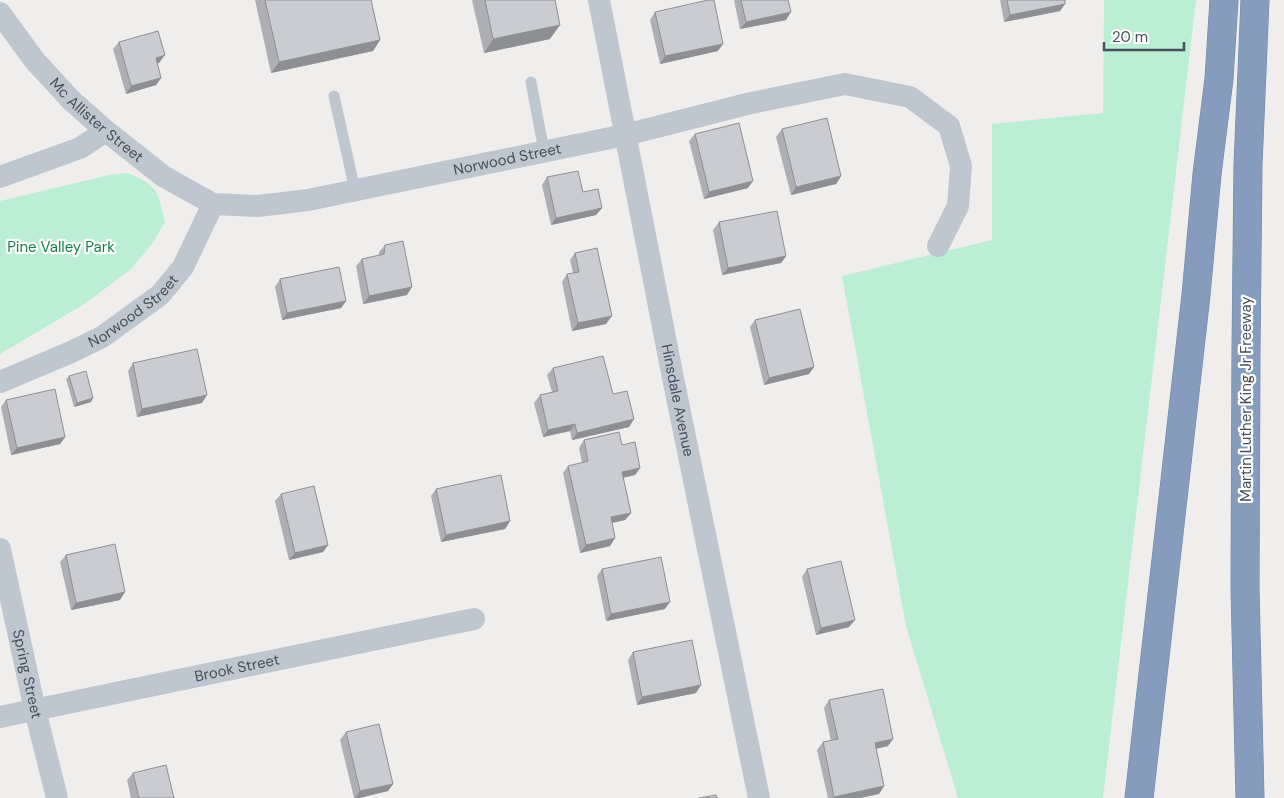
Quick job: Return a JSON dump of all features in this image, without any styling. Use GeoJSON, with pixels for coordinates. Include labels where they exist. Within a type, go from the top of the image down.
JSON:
{"type":"FeatureCollection","features":[{"type":"Feature","properties":{"kind":"highway"},"geometry":{"type":"LineString","coordinates":[[1139,798],[1196,295],[1207,174],[1219,79],[1224,0]]}},
{"type":"Feature","properties":{"kind":"highway","name":"Martin Luther King Jr Freeway"},"geometry":{"type":"LineString","coordinates":[[1250,798],[1244,588],[1248,165],[1255,0]]}},
{"type":"Feature","properties":{"kind":"street","name":"Hinsdale Avenue"},"geometry":{"type":"LineString","coordinates":[[599,0],[671,368],[759,798]]}},
{"type":"Feature","properties":{"kind":"street","name":"Mc Allister Street"},"geometry":{"type":"LineString","coordinates":[[0,13],[35,61],[72,101],[106,131],[163,176],[213,204]]}},
{"type":"Feature","properties":{"kind":"street","name":"Norwood Street"},"geometry":{"type":"LineString","coordinates":[[0,382],[69,354],[102,336],[160,295],[183,267],[213,204],[258,206],[308,200],[625,135],[751,103],[845,84],[910,97],[949,126],[961,166],[958,206],[938,246]]}},
{"type":"Feature","properties":{"kind":"street"},"geometry":{"type":"LineString","coordinates":[[0,177],[80,148],[106,131]]}},
{"type":"Feature","properties":{"kind":"street","name":"Spring Street"},"geometry":{"type":"LineString","coordinates":[[0,549],[35,710],[57,798]]}},
{"type":"Feature","properties":{"kind":"street","name":"Brook Street"},"geometry":{"type":"LineString","coordinates":[[0,717],[474,619]]}},
{"type":"Feature","properties":{"kind":"lane"},"geometry":{"type":"LineString","coordinates":[[531,82],[544,151]]}},
{"type":"Feature","properties":{"kind":"lane"},"geometry":{"type":"LineString","coordinates":[[334,96],[355,190]]}},
{"type":"Feature","properties":{"kind":"green space"},"geometry":{"type":"Polygon","coordinates":[[[1104,0],[1196,0],[1103,798],[958,798],[906,626],[842,276],[992,240],[992,124],[1103,113],[1104,0]]]}},
{"type":"Feature","properties":{"kind":"green space","name":"Pine Valley Park"},"geometry":{"type":"Polygon","coordinates":[[[128,173],[152,186],[158,196],[165,222],[152,244],[130,270],[86,303],[0,354],[0,201],[109,175],[128,173]]]}},
{"type":"Feature","properties":{"kind":"building"},"geometry":{"type":"Polygon","coordinates":[[[265,0],[371,0],[380,40],[279,62],[265,0]]]}},
{"type":"Feature","properties":{"kind":"building"},"geometry":{"type":"Polygon","coordinates":[[[485,0],[555,0],[560,25],[493,39],[485,0]]]}},
{"type":"Feature","properties":{"kind":"building"},"geometry":{"type":"Polygon","coordinates":[[[714,0],[723,44],[665,56],[655,12],[714,0]]]}},
{"type":"Feature","properties":{"kind":"building"},"geometry":{"type":"Polygon","coordinates":[[[741,0],[788,0],[791,12],[746,22],[741,0]]]}},
{"type":"Feature","properties":{"kind":"building"},"geometry":{"type":"Polygon","coordinates":[[[1007,0],[1065,0],[1065,4],[1010,15],[1007,0]]]}},
{"type":"Feature","properties":{"kind":"building"},"geometry":{"type":"Polygon","coordinates":[[[158,31],[165,55],[156,58],[161,78],[131,86],[119,42],[158,31]]]}},
{"type":"Feature","properties":{"kind":"building"},"geometry":{"type":"Polygon","coordinates":[[[827,118],[841,176],[796,187],[782,129],[827,118]]]}},
{"type":"Feature","properties":{"kind":"building"},"geometry":{"type":"Polygon","coordinates":[[[739,123],[753,181],[709,192],[695,134],[739,123]]]}},
{"type":"Feature","properties":{"kind":"building"},"geometry":{"type":"Polygon","coordinates":[[[578,171],[583,192],[598,189],[602,208],[556,218],[547,177],[578,171]]]}},
{"type":"Feature","properties":{"kind":"building"},"geometry":{"type":"Polygon","coordinates":[[[777,211],[786,256],[728,268],[719,222],[777,211]]]}},
{"type":"Feature","properties":{"kind":"building"},"geometry":{"type":"Polygon","coordinates":[[[403,241],[412,287],[369,296],[362,259],[384,254],[385,245],[403,241]]]}},
{"type":"Feature","properties":{"kind":"building"},"geometry":{"type":"Polygon","coordinates":[[[597,248],[612,316],[578,323],[567,274],[579,272],[575,253],[597,248]]]}},
{"type":"Feature","properties":{"kind":"building"},"geometry":{"type":"Polygon","coordinates":[[[339,267],[346,301],[287,313],[280,279],[339,267]]]}},
{"type":"Feature","properties":{"kind":"building"},"geometry":{"type":"Polygon","coordinates":[[[800,309],[814,367],[769,378],[755,320],[800,309]]]}},
{"type":"Feature","properties":{"kind":"building"},"geometry":{"type":"Polygon","coordinates":[[[197,349],[207,395],[142,409],[133,363],[197,349]]]}},
{"type":"Feature","properties":{"kind":"building"},"geometry":{"type":"Polygon","coordinates":[[[603,356],[613,394],[627,391],[634,419],[577,433],[575,424],[548,430],[540,395],[558,391],[553,368],[603,356]]]}},
{"type":"Feature","properties":{"kind":"building"},"geometry":{"type":"Polygon","coordinates":[[[86,371],[93,398],[77,403],[69,376],[86,371]]]}},
{"type":"Feature","properties":{"kind":"building"},"geometry":{"type":"Polygon","coordinates":[[[55,389],[65,437],[17,448],[6,400],[55,389]]]}},
{"type":"Feature","properties":{"kind":"building"},"geometry":{"type":"Polygon","coordinates":[[[619,432],[622,445],[635,442],[640,468],[622,472],[631,513],[611,517],[615,538],[586,545],[568,466],[588,461],[584,440],[619,432]]]}},
{"type":"Feature","properties":{"kind":"building"},"geometry":{"type":"Polygon","coordinates":[[[501,475],[510,521],[446,535],[436,489],[501,475]]]}},
{"type":"Feature","properties":{"kind":"building"},"geometry":{"type":"Polygon","coordinates":[[[314,486],[328,545],[295,553],[281,494],[314,486]]]}},
{"type":"Feature","properties":{"kind":"building"},"geometry":{"type":"Polygon","coordinates":[[[115,544],[125,592],[76,603],[66,555],[115,544]]]}},
{"type":"Feature","properties":{"kind":"building"},"geometry":{"type":"Polygon","coordinates":[[[661,557],[670,602],[611,614],[602,569],[661,557]]]}},
{"type":"Feature","properties":{"kind":"building"},"geometry":{"type":"Polygon","coordinates":[[[841,561],[855,620],[821,628],[807,569],[841,561]]]}},
{"type":"Feature","properties":{"kind":"building"},"geometry":{"type":"Polygon","coordinates":[[[692,640],[701,685],[642,697],[633,652],[692,640]]]}},
{"type":"Feature","properties":{"kind":"building"},"geometry":{"type":"Polygon","coordinates":[[[883,689],[893,739],[875,743],[884,786],[834,797],[823,742],[838,739],[829,700],[883,689]]]}},
{"type":"Feature","properties":{"kind":"building"},"geometry":{"type":"Polygon","coordinates":[[[379,724],[393,784],[360,791],[346,732],[379,724]]]}},
{"type":"Feature","properties":{"kind":"building"},"geometry":{"type":"Polygon","coordinates":[[[166,765],[174,798],[139,798],[133,773],[166,765]]]}},
{"type":"Feature","properties":{"kind":"building"},"geometry":{"type":"Polygon","coordinates":[[[716,795],[717,798],[699,798],[716,795]]]}}]}
